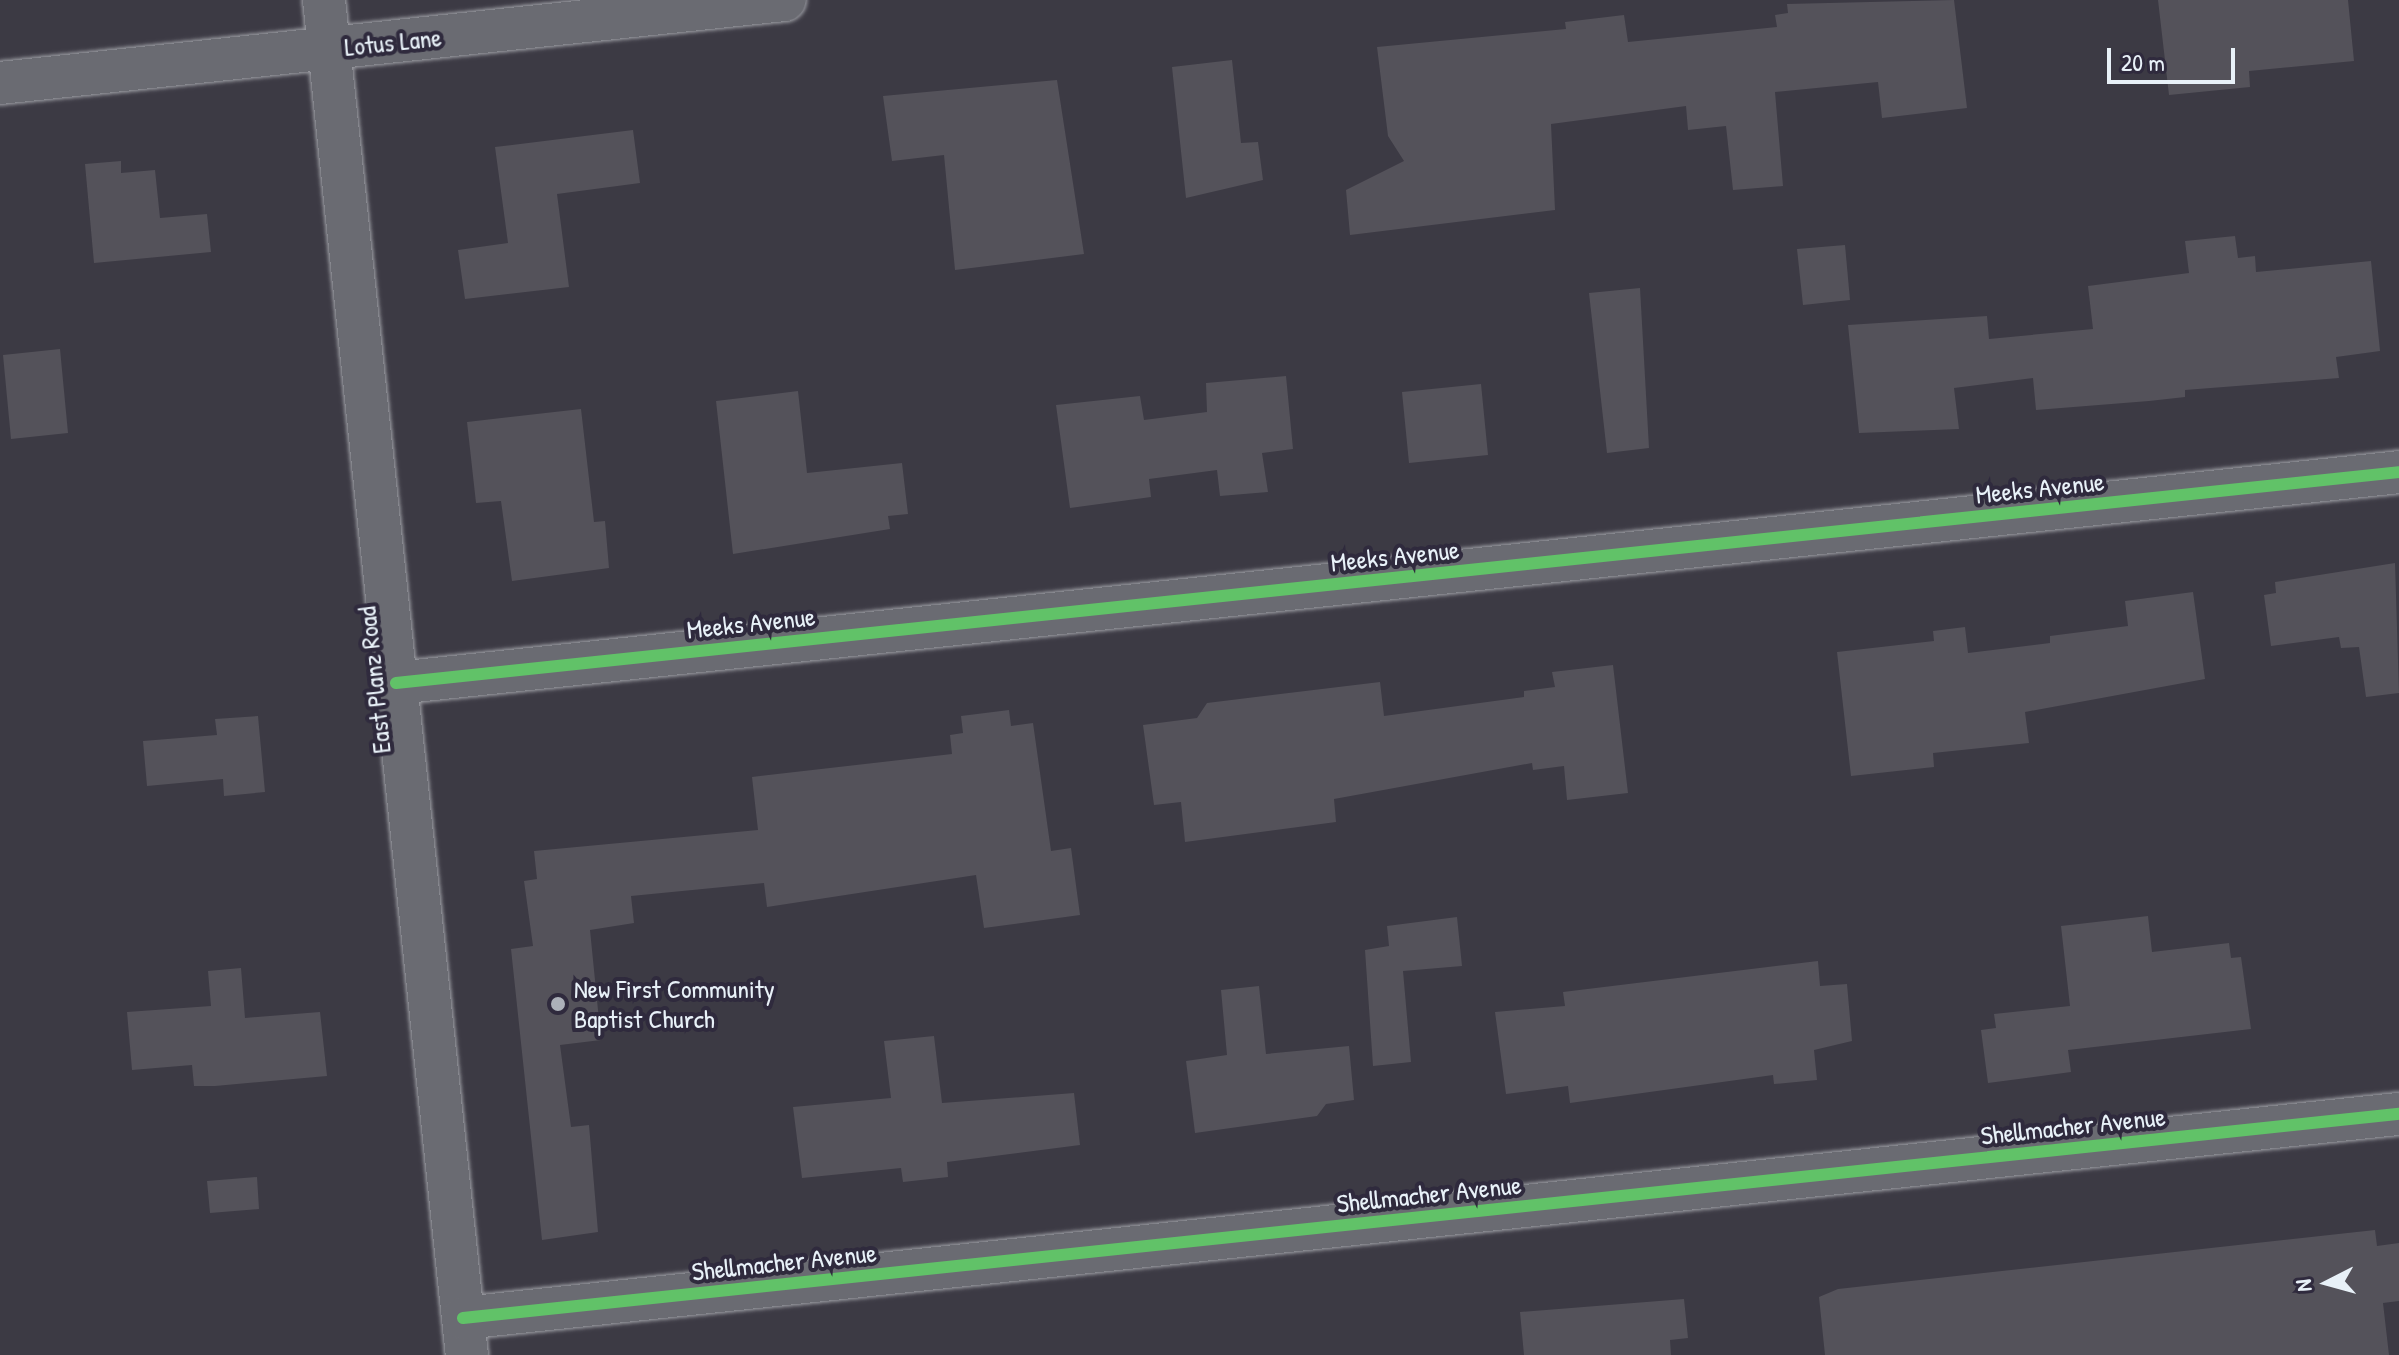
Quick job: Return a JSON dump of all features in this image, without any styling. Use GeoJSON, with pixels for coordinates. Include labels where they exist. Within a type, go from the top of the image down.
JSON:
{"type":"FeatureCollection","features":[{"type":"Feature","properties":{"kind":"street","name":"East Planz Road"},"geometry":{"type":"LineString","coordinates":[[324,0],[465,1336]]}},
{"type":"Feature","properties":{"kind":"street","name":"Lotus Lane"},"geometry":{"type":"LineString","coordinates":[[0,83],[785,0]]}},
{"type":"Feature","properties":{"kind":"street","name":"Meeks Avenue"},"geometry":{"type":"LineString","coordinates":[[396,683],[2399,472]]}},
{"type":"Feature","properties":{"kind":"street","name":"Shellmacher Avenue"},"geometry":{"type":"LineString","coordinates":[[465,1336],[2399,1114]]}},
{"type":"Feature","properties":{"kind":"building"},"geometry":{"type":"Polygon","coordinates":[[[1954,0],[1967,108],[1882,118],[1878,82],[1775,92],[1783,186],[1733,190],[1726,126],[1688,130],[1686,106],[1551,124],[1555,210],[1350,235],[1346,190],[1404,161],[1388,136],[1377,47],[1566,29],[1565,22],[1624,15],[1628,42],[1777,27],[1775,15],[1788,13],[1787,4],[1954,0]]]}},
{"type":"Feature","properties":{"kind":"building"},"geometry":{"type":"Polygon","coordinates":[[[2158,0],[2348,0],[2354,61],[2249,71],[2250,87],[2169,95],[2158,0]]]}},
{"type":"Feature","properties":{"kind":"building"},"geometry":{"type":"Polygon","coordinates":[[[1232,60],[1241,143],[1258,142],[1263,180],[1186,198],[1172,67],[1232,60]]]}},
{"type":"Feature","properties":{"kind":"building"},"geometry":{"type":"Polygon","coordinates":[[[1057,80],[1084,254],[955,270],[944,155],[892,161],[883,96],[1057,80]]]}},
{"type":"Feature","properties":{"kind":"building"},"geometry":{"type":"Polygon","coordinates":[[[633,130],[640,183],[557,194],[569,287],[465,299],[458,250],[508,243],[495,147],[633,130]]]}},
{"type":"Feature","properties":{"kind":"building"},"geometry":{"type":"Polygon","coordinates":[[[121,161],[121,173],[155,170],[160,218],[207,214],[211,252],[94,263],[85,164],[121,161]]]}},
{"type":"Feature","properties":{"kind":"building"},"geometry":{"type":"Polygon","coordinates":[[[2235,236],[2238,258],[2255,256],[2256,272],[2371,261],[2380,351],[2336,357],[2339,378],[2185,390],[2185,397],[2149,401],[2036,410],[2033,378],[1954,388],[1959,429],[1859,433],[1848,325],[1987,316],[1989,339],[2093,329],[2088,286],[2189,273],[2185,241],[2235,236]]]}},
{"type":"Feature","properties":{"kind":"building"},"geometry":{"type":"Polygon","coordinates":[[[1845,245],[1850,300],[1803,305],[1797,249],[1845,245]]]}},
{"type":"Feature","properties":{"kind":"building"},"geometry":{"type":"Polygon","coordinates":[[[1640,288],[1649,448],[1607,453],[1589,293],[1640,288]]]}},
{"type":"Feature","properties":{"kind":"building"},"geometry":{"type":"Polygon","coordinates":[[[60,349],[68,433],[11,439],[3,355],[60,349]]]}},
{"type":"Feature","properties":{"kind":"building"},"geometry":{"type":"Polygon","coordinates":[[[1286,376],[1293,449],[1262,453],[1268,492],[1220,496],[1217,470],[1149,479],[1151,497],[1070,508],[1056,405],[1140,396],[1144,420],[1207,412],[1206,383],[1286,376]]]}},
{"type":"Feature","properties":{"kind":"building"},"geometry":{"type":"Polygon","coordinates":[[[1481,384],[1488,455],[1409,463],[1402,392],[1481,384]]]}},
{"type":"Feature","properties":{"kind":"building"},"geometry":{"type":"Polygon","coordinates":[[[798,391],[807,473],[902,463],[908,514],[888,516],[890,529],[733,554],[716,401],[798,391]]]}},
{"type":"Feature","properties":{"kind":"building"},"geometry":{"type":"Polygon","coordinates":[[[581,409],[594,522],[605,521],[609,568],[512,581],[501,501],[476,503],[467,422],[581,409]]]}},
{"type":"Feature","properties":{"kind":"building"},"geometry":{"type":"Polygon","coordinates":[[[2395,563],[2399,693],[2366,697],[2359,647],[2341,648],[2339,637],[2271,646],[2264,595],[2276,593],[2275,582],[2395,563]]]}},
{"type":"Feature","properties":{"kind":"building"},"geometry":{"type":"Polygon","coordinates":[[[2193,592],[2205,679],[2025,712],[2029,743],[1933,753],[1934,767],[1851,776],[1837,652],[1934,641],[1933,631],[1965,627],[1968,653],[2050,643],[2050,636],[2128,626],[2125,601],[2193,592]]]}},
{"type":"Feature","properties":{"kind":"building"},"geometry":{"type":"Polygon","coordinates":[[[1613,665],[1628,793],[1567,800],[1564,766],[1533,770],[1532,763],[1334,799],[1336,822],[1185,842],[1181,802],[1154,805],[1143,725],[1197,718],[1207,703],[1380,682],[1384,716],[1524,697],[1524,691],[1555,687],[1552,672],[1613,665]]]}},
{"type":"Feature","properties":{"kind":"building"},"geometry":{"type":"Polygon","coordinates":[[[1009,710],[1011,726],[1033,723],[1051,851],[1071,848],[1080,915],[984,928],[976,875],[767,907],[764,883],[631,896],[634,923],[590,930],[601,1040],[560,1045],[571,1127],[589,1125],[598,1232],[542,1240],[511,949],[533,946],[524,881],[537,879],[534,851],[758,830],[752,777],[952,754],[950,735],[963,733],[961,716],[1009,710]]]}},
{"type":"Feature","properties":{"kind":"building"},"geometry":{"type":"Polygon","coordinates":[[[258,716],[265,792],[224,796],[223,779],[147,786],[143,741],[217,735],[215,719],[258,716]]]}},
{"type":"Feature","properties":{"kind":"building"},"geometry":{"type":"Polygon","coordinates":[[[2148,916],[2152,952],[2229,943],[2231,958],[2241,957],[2251,1029],[2068,1050],[2071,1072],[1988,1083],[1981,1030],[1996,1028],[1994,1014],[2070,1006],[2061,926],[2148,916]]]}},
{"type":"Feature","properties":{"kind":"building"},"geometry":{"type":"Polygon","coordinates":[[[1457,917],[1462,966],[1403,971],[1411,1062],[1373,1066],[1365,950],[1389,946],[1387,926],[1457,917]]]}},
{"type":"Feature","properties":{"kind":"building"},"geometry":{"type":"Polygon","coordinates":[[[1818,961],[1820,986],[1847,984],[1852,1041],[1814,1050],[1817,1080],[1774,1084],[1773,1075],[1570,1103],[1568,1086],[1506,1094],[1495,1012],[1565,1006],[1563,992],[1818,961]]]}},
{"type":"Feature","properties":{"kind":"building"},"geometry":{"type":"Polygon","coordinates":[[[241,968],[245,1018],[320,1012],[327,1076],[194,1086],[192,1065],[132,1070],[127,1012],[211,1006],[208,971],[241,968]]]}},
{"type":"Feature","properties":{"kind":"building"},"geometry":{"type":"Polygon","coordinates":[[[1259,986],[1266,1054],[1349,1046],[1354,1100],[1326,1104],[1317,1116],[1195,1133],[1186,1061],[1227,1055],[1221,990],[1259,986]]]}},
{"type":"Feature","properties":{"kind":"building"},"geometry":{"type":"Polygon","coordinates":[[[934,1036],[942,1103],[1074,1093],[1080,1145],[947,1162],[948,1177],[903,1182],[901,1168],[802,1178],[793,1107],[891,1098],[884,1041],[934,1036]]]}},
{"type":"Feature","properties":{"kind":"building"},"geometry":{"type":"Polygon","coordinates":[[[257,1177],[259,1209],[210,1213],[207,1181],[257,1177]]]}},
{"type":"Feature","properties":{"kind":"building"},"geometry":{"type":"Polygon","coordinates":[[[2375,1230],[2377,1246],[2399,1243],[2399,1301],[2383,1303],[2389,1355],[1825,1355],[1819,1297],[1838,1289],[2375,1230]]]}},
{"type":"Feature","properties":{"kind":"building"},"geometry":{"type":"Polygon","coordinates":[[[1684,1299],[1688,1338],[1670,1340],[1671,1355],[1524,1355],[1520,1312],[1684,1299]]]}},
{"type":"Feature","properties":{"kind":"cycle path"},"geometry":{"type":"LineString","coordinates":[[396,683],[2399,472]]}},
{"type":"Feature","properties":{"kind":"cycle path"},"geometry":{"type":"LineString","coordinates":[[463,1318],[2399,1114]]}},
{"type":"Feature","properties":{"kind":"place","name":"New First Community Baptist Church"},"geometry":{"type":"Point","coordinates":[558,1004]}}]}
